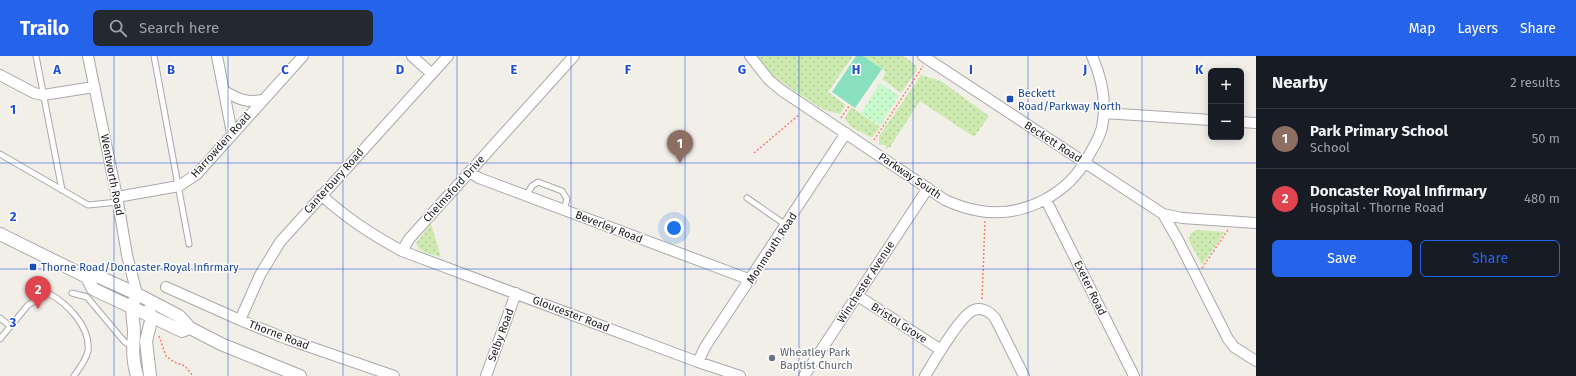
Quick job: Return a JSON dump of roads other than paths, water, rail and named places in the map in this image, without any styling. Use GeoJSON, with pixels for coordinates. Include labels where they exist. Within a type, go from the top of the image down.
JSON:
{"type":"FeatureCollection","features":[{"type":"Feature","properties":{"kind":"street","name":"Wentworth Road"},"geometry":{"type":"LineString","coordinates":[[88,56],[118,200],[129,262],[137,294]]}},
{"type":"Feature","properties":{"kind":"street"},"geometry":{"type":"LineString","coordinates":[[217,56],[232,133]]}},
{"type":"Feature","properties":{"kind":"street","name":"Harrowden Road"},"geometry":{"type":"LineString","coordinates":[[118,200],[179,186],[197,174],[232,133],[303,56]]}},
{"type":"Feature","properties":{"kind":"street"},"geometry":{"type":"LineString","coordinates":[[412,56],[432,74]]}},
{"type":"Feature","properties":{"kind":"street","name":"Canterbury Road"},"geometry":{"type":"LineString","coordinates":[[240,320],[260,275],[280,242],[448,56]]}},
{"type":"Feature","properties":{"kind":"street","name":"Chelmsford Drive"},"geometry":{"type":"LineString","coordinates":[[402,251],[409,239],[574,56]]}},
{"type":"Feature","properties":{"kind":"street","name":"Parkway South"},"geometry":{"type":"LineString","coordinates":[[750,56],[769,80],[781,90],[945,200],[960,206],[985,211],[1017,209],[1046,200],[1064,188],[1085,163],[1100,135],[1104,113],[1101,83],[1092,56]]}},
{"type":"Feature","properties":{"kind":"street","name":"Beckett Road"},"geometry":{"type":"LineString","coordinates":[[925,58],[1163,214],[1182,218],[1256,223]]}},
{"type":"Feature","properties":{"kind":"street"},"geometry":{"type":"LineString","coordinates":[[0,75],[34,93],[43,95],[94,87]]}},
{"type":"Feature","properties":{"kind":"street"},"geometry":{"type":"LineString","coordinates":[[224,91],[238,99],[245,101],[253,102],[262,100]]}},
{"type":"Feature","properties":{"kind":"street"},"geometry":{"type":"LineString","coordinates":[[1104,113],[1208,120]]}},
{"type":"Feature","properties":{"kind":"street"},"geometry":{"type":"LineString","coordinates":[[1244,122],[1256,123]]}},
{"type":"Feature","properties":{"kind":"street","name":"Monmouth Road"},"geometry":{"type":"LineString","coordinates":[[698,362],[705,347],[751,280],[846,134]]}},
{"type":"Feature","properties":{"kind":"street","name":"Beverley Road"},"geometry":{"type":"LineString","coordinates":[[469,172],[479,178],[751,280]]}},
{"type":"Feature","properties":{"kind":"street","name":"Winchester Avenue"},"geometry":{"type":"LineString","coordinates":[[804,376],[928,188]]}},
{"type":"Feature","properties":{"kind":"street"},"geometry":{"type":"LineString","coordinates":[[321,195],[336,209],[370,233],[402,251]]}},
{"type":"Feature","properties":{"kind":"street","name":"Exeter Road"},"geometry":{"type":"LineString","coordinates":[[1046,200],[1134,376]]}},
{"type":"Feature","properties":{"kind":"street","name":"Beckett Road"},"geometry":{"type":"LineString","coordinates":[[1163,214],[1228,339],[1234,347],[1256,361]]}},
{"type":"Feature","properties":{"kind":"street"},"geometry":{"type":"LineString","coordinates":[[0,234],[87,277],[97,276],[137,294],[180,316],[190,328],[221,344],[299,376]]}},
{"type":"Feature","properties":{"kind":"street","name":"Gloucester Road"},"geometry":{"type":"LineString","coordinates":[[402,251],[698,362],[740,376]]}},
{"type":"Feature","properties":{"kind":"street"},"geometry":{"type":"LineString","coordinates":[[87,277],[93,289],[182,331],[190,328]]}},
{"type":"Feature","properties":{"kind":"street","name":"Thorne Road"},"geometry":{"type":"LineString","coordinates":[[166,287],[287,339],[394,376]]}},
{"type":"Feature","properties":{"kind":"street","name":"Selby Road"},"geometry":{"type":"LineString","coordinates":[[486,376],[516,293]]}},
{"type":"Feature","properties":{"kind":"street"},"geometry":{"type":"LineString","coordinates":[[137,294],[131,307],[134,332],[132,344],[133,361],[137,376]]}},
{"type":"Feature","properties":{"kind":"street"},"geometry":{"type":"LineString","coordinates":[[137,294],[152,317],[146,341],[150,376]]}},
{"type":"Feature","properties":{"kind":"street","name":"Bristol Grove"},"geometry":{"type":"LineString","coordinates":[[858,296],[941,350]]}},
{"type":"Feature","properties":{"kind":"street"},"geometry":{"type":"LineString","coordinates":[[925,376],[967,313],[975,309],[981,309],[989,312],[994,318],[1024,376]]}},
{"type":"Feature","properties":{"kind":"lane"},"geometry":{"type":"LineString","coordinates":[[36,56],[62,190]]}},
{"type":"Feature","properties":{"kind":"lane"},"geometry":{"type":"LineString","coordinates":[[154,56],[190,244]]}},
{"type":"Feature","properties":{"kind":"lane"},"geometry":{"type":"LineString","coordinates":[[0,154],[88,205],[118,200]]}},
{"type":"Feature","properties":{"kind":"lane"},"geometry":{"type":"LineString","coordinates":[[526,196],[532,186],[538,182],[562,192],[567,199],[564,210]]}},
{"type":"Feature","properties":{"kind":"lane"},"geometry":{"type":"LineString","coordinates":[[747,198],[786,225]]}},
{"type":"Feature","properties":{"kind":"lane"},"geometry":{"type":"LineString","coordinates":[[0,338],[31,302],[46,293],[55,296],[82,325],[87,342],[88,350],[86,357],[74,376]]}},
{"type":"Feature","properties":{"kind":"lane"},"geometry":{"type":"LineString","coordinates":[[72,293],[87,297],[123,340],[126,343],[132,344]]}},
{"type":"Feature","properties":{"kind":"lane"},"geometry":{"type":"LineString","coordinates":[[0,318],[10,326]]}},
{"type":"Feature","properties":{"kind":"place","name":"Beckett Road/Parkway North"},"geometry":{"type":"Point","coordinates":[1010,99]}},
{"type":"Feature","properties":{"kind":"place","name":"Park Primary School"},"geometry":{"type":"Point","coordinates":[680,163]}},
{"type":"Feature","properties":{"kind":"place","name":"Thorne Road/Doncaster Royal Infirmary"},"geometry":{"type":"Point","coordinates":[33,267]}},
{"type":"Feature","properties":{"kind":"place","name":"Doncaster Royal Infirmary"},"geometry":{"type":"Point","coordinates":[38,309]}},
{"type":"Feature","properties":{"kind":"place","name":"Wheatley Park Baptist Church"},"geometry":{"type":"Point","coordinates":[772,358]}}]}
